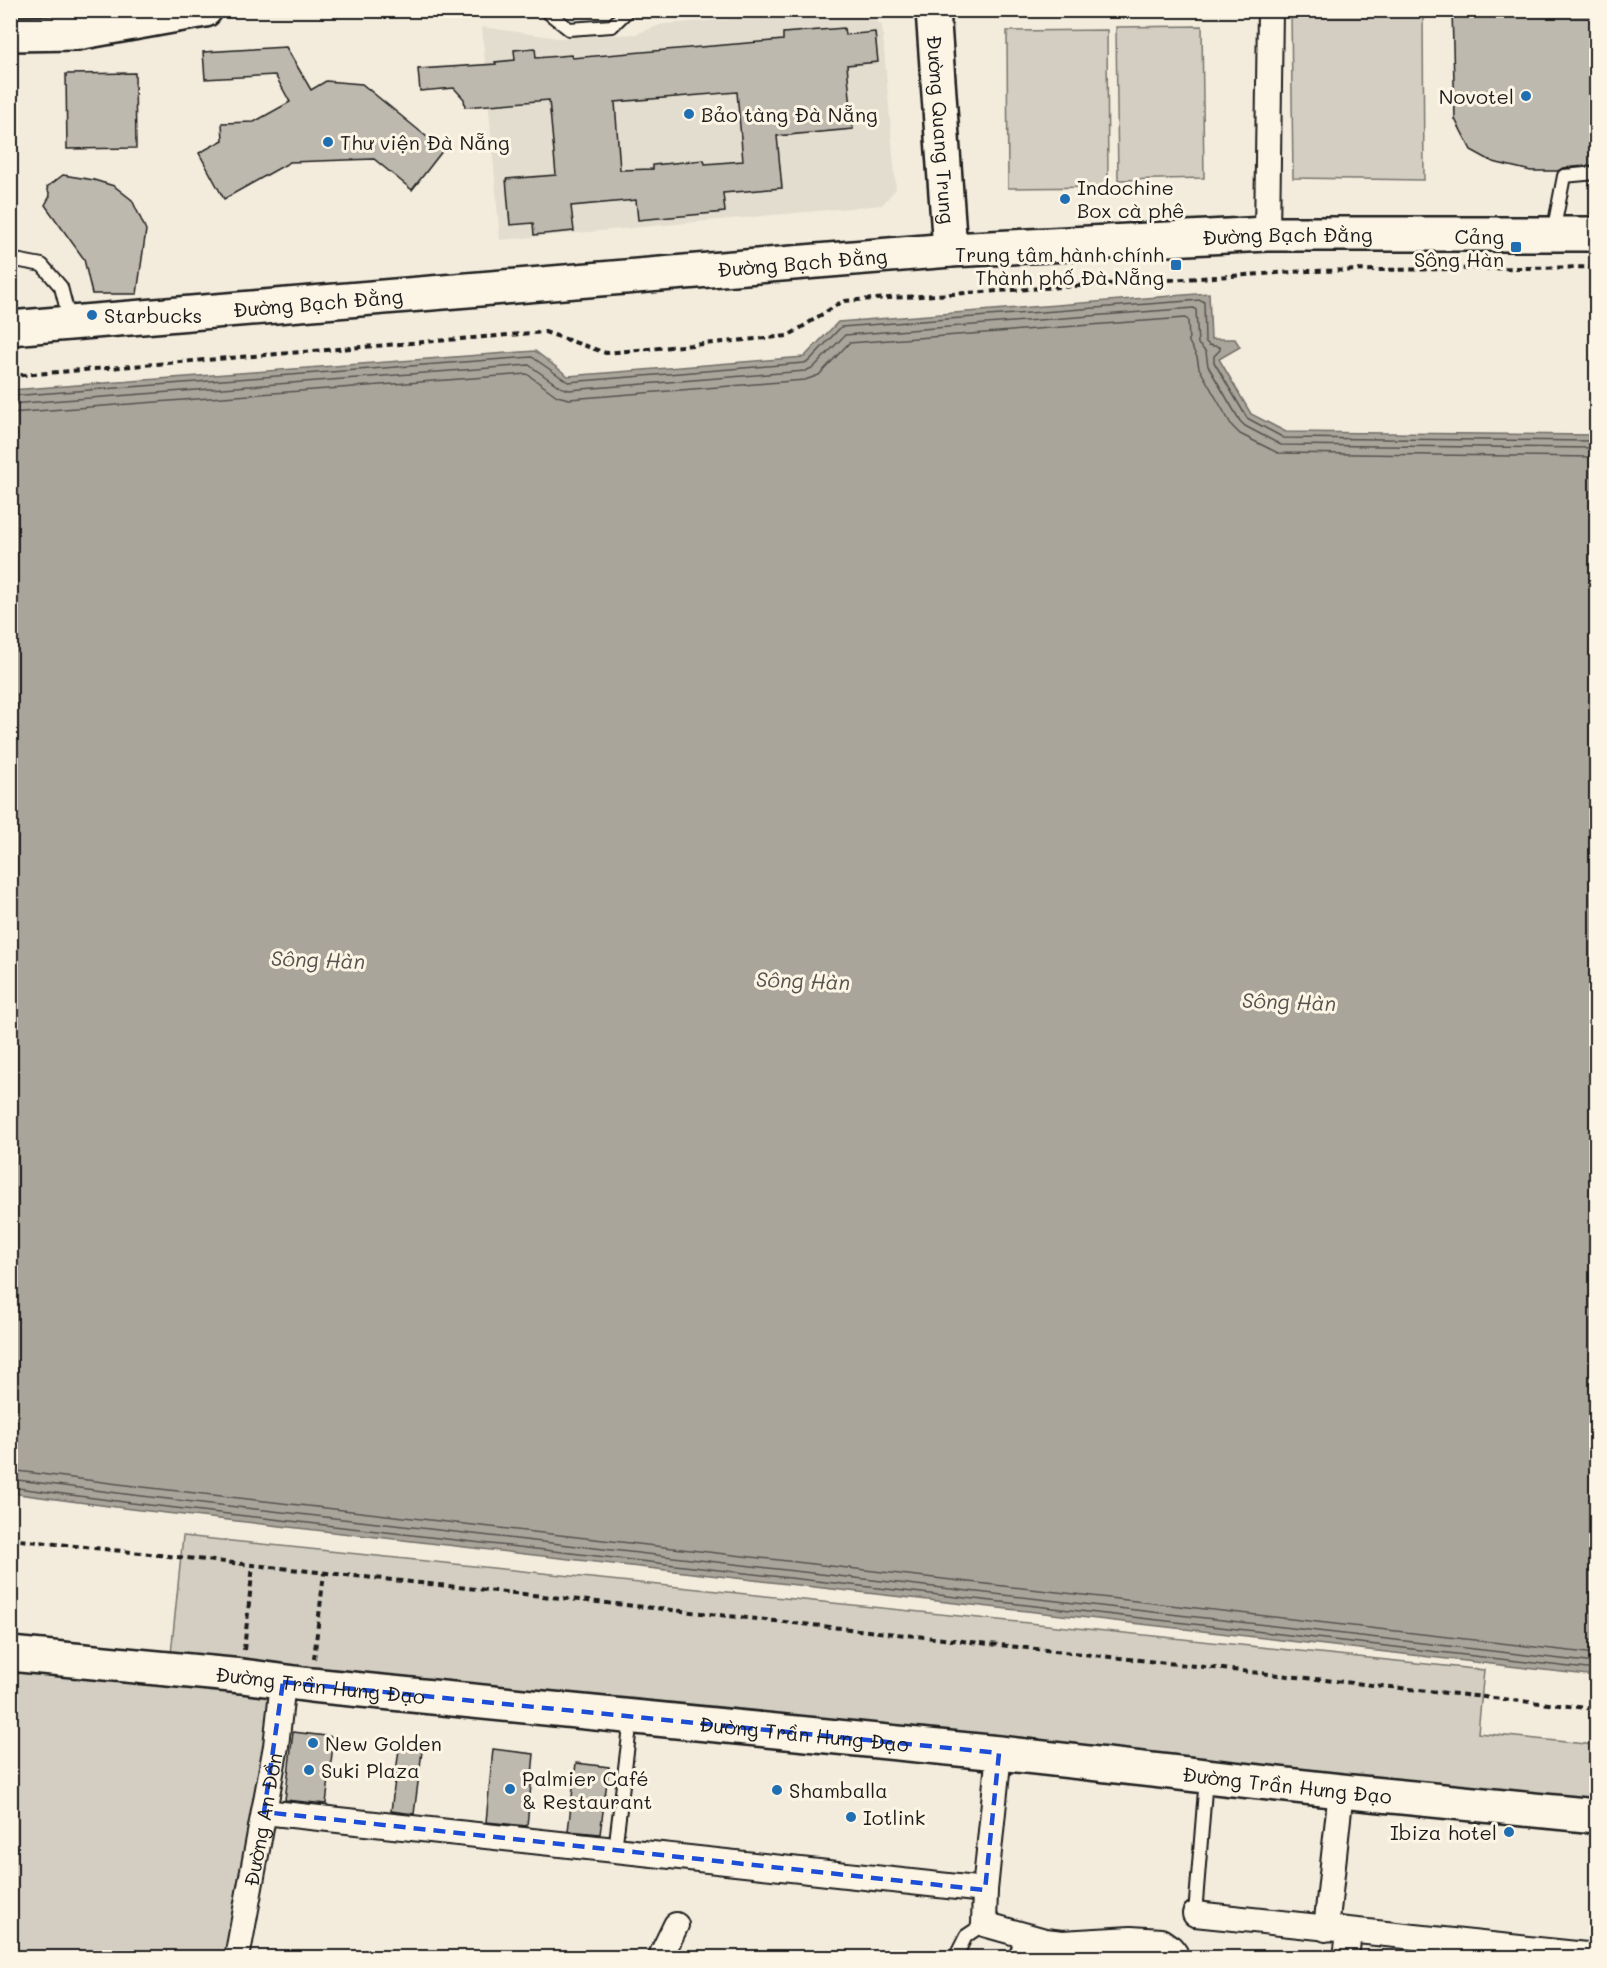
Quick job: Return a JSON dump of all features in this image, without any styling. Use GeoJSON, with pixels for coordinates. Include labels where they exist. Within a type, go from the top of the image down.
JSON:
{"type":"FeatureCollection","features":[{"type":"Feature","properties":{"kind":"main road"},"geometry":{"type":"LineString","coordinates":[[10,34],[76,33],[205,10]]}},
{"type":"Feature","properties":{"kind":"main road","name":"Đường Quang Trung"},"geometry":{"type":"LineString","coordinates":[[933,10],[950,250]]}},
{"type":"Feature","properties":{"kind":"main road","name":"Đường Bạch Đằng"},"geometry":{"type":"LineString","coordinates":[[10,328],[950,250],[1267,234],[1596,234]]}},
{"type":"Feature","properties":{"kind":"main road","name":"Đường Trần Hưng Đạo"},"geometry":{"type":"LineString","coordinates":[[10,1654],[1596,1816]]}},
{"type":"Feature","properties":{"kind":"street"},"geometry":{"type":"LineString","coordinates":[[1267,234],[1270,10]]}},
{"type":"Feature","properties":{"kind":"street","name":"Đường An Đồn"},"geometry":{"type":"LineString","coordinates":[[237,1958],[276,1746],[283,1682]]}},
{"type":"Feature","properties":{"kind":"street"},"geometry":{"type":"LineString","coordinates":[[999,1754],[985,1890],[984,1924],[1019,1947],[1062,1943],[1133,1948],[1161,1941],[1171,1948],[1176,1958]]}},
{"type":"Feature","properties":{"kind":"street"},"geometry":{"type":"LineString","coordinates":[[1341,1791],[1338,1930],[1346,1958]]}},
{"type":"Feature","properties":{"kind":"street"},"geometry":{"type":"LineString","coordinates":[[264,1812],[985,1890]]}},
{"type":"Feature","properties":{"kind":"street"},"geometry":{"type":"LineString","coordinates":[[1195,1914],[1338,1930],[1431,1949],[1596,1956]]}},
{"type":"Feature","properties":{"kind":"street"},"geometry":{"type":"LineString","coordinates":[[660,1958],[676,1925]]}},
{"type":"Feature","properties":{"kind":"lane"},"geometry":{"type":"LineString","coordinates":[[545,10],[569,29],[612,26],[628,10]]}},
{"type":"Feature","properties":{"kind":"lane"},"geometry":{"type":"LineString","coordinates":[[1552,234],[1564,176],[1596,173]]}},
{"type":"Feature","properties":{"kind":"lane"},"geometry":{"type":"LineString","coordinates":[[10,260],[42,265],[61,287],[70,324]]}},
{"type":"Feature","properties":{"kind":"lane"},"geometry":{"type":"LineString","coordinates":[[615,1850],[631,1718]]}},
{"type":"Feature","properties":{"kind":"lane"},"geometry":{"type":"LineString","coordinates":[[1195,1914],[1206,1776]]}},
{"type":"Feature","properties":{"kind":"lane"},"geometry":{"type":"LineString","coordinates":[[955,1958],[966,1936],[984,1924]]}},
{"type":"Feature","properties":{"kind":"path"},"geometry":{"type":"LineString","coordinates":[[10,376],[545,332],[606,353],[788,336],[843,301],[1308,271],[1596,267]]}},
{"type":"Feature","properties":{"kind":"path"},"geometry":{"type":"LineString","coordinates":[[10,1539],[1596,1709]]}},
{"type":"Feature","properties":{"kind":"path"},"geometry":{"type":"LineString","coordinates":[[244,1651],[253,1565]]}},
{"type":"Feature","properties":{"kind":"path"},"geometry":{"type":"LineString","coordinates":[[314,1659],[324,1573]]}},
{"type":"Feature","properties":{"kind":"highlighted area"},"geometry":{"type":"Polygon","coordinates":[[[283,1682],[999,1753],[985,1890],[264,1812],[283,1682]]]}},
{"type":"Feature","properties":{"kind":"shaded area","name":"Bảo tàng Đà Nẵng"},"geometry":{"type":"Polygon","coordinates":[[[858,11],[882,25],[896,189],[882,205],[500,240],[482,27],[558,38],[636,34],[663,24],[858,11]]]}},
{"type":"Feature","properties":{"kind":"shaded area"},"geometry":{"type":"Polygon","coordinates":[[[1291,11],[1423,11],[1424,180],[1293,178],[1291,11]]]}},
{"type":"Feature","properties":{"kind":"shaded area"},"geometry":{"type":"Polygon","coordinates":[[[1202,26],[1204,178],[1118,180],[1116,27],[1202,26]]]}},
{"type":"Feature","properties":{"kind":"shaded area"},"geometry":{"type":"Polygon","coordinates":[[[1107,30],[1108,187],[1008,188],[1007,31],[1107,30]]]}},
{"type":"Feature","properties":{"kind":"shaded area"},"geometry":{"type":"Polygon","coordinates":[[[183,1536],[1484,1670],[1478,1733],[1595,1745],[1589,1800],[171,1654],[183,1536]]]}},
{"type":"Feature","properties":{"kind":"shaded area"},"geometry":{"type":"Polygon","coordinates":[[[11,1653],[283,1682],[236,1957],[11,1958],[11,1653]]]}},
{"type":"Feature","properties":{"kind":"water","name":"Sông Hàn"},"geometry":{"type":"Polygon","coordinates":[[[1209,293],[1211,339],[1235,339],[1240,347],[1219,359],[1251,414],[1286,432],[1596,435],[1596,1676],[131,1509],[11,1493],[11,390],[535,351],[568,376],[804,357],[838,322],[1209,293]]]}},
{"type":"Feature","properties":{"kind":"building","name":"Novotel"},"geometry":{"type":"Polygon","coordinates":[[[1452,10],[1596,10],[1596,165],[1563,168],[1558,171],[1531,171],[1493,162],[1471,150],[1455,119],[1452,10]]]}},
{"type":"Feature","properties":{"kind":"building"},"geometry":{"type":"Polygon","coordinates":[[[844,28],[845,35],[875,32],[878,62],[847,65],[853,129],[777,136],[782,188],[723,193],[725,212],[638,220],[636,200],[571,206],[574,231],[534,235],[533,223],[510,225],[506,179],[556,175],[549,100],[465,107],[464,99],[454,88],[420,91],[418,69],[496,64],[495,62],[515,60],[514,50],[535,48],[536,58],[571,55],[572,58],[783,40],[783,33],[844,28]],[[737,92],[615,102],[620,170],[653,169],[653,165],[704,160],[705,164],[743,161],[737,92]]]}},
{"type":"Feature","properties":{"kind":"building"},"geometry":{"type":"Polygon","coordinates":[[[286,47],[311,90],[326,81],[362,84],[443,150],[412,190],[374,159],[290,162],[224,199],[199,153],[223,140],[222,123],[254,122],[290,102],[275,75],[205,79],[203,52],[286,47]]]}},
{"type":"Feature","properties":{"kind":"building"},"geometry":{"type":"Polygon","coordinates":[[[135,73],[136,148],[67,149],[66,74],[135,73]]]}},
{"type":"Feature","properties":{"kind":"building"},"geometry":{"type":"Polygon","coordinates":[[[63,175],[114,186],[132,200],[146,230],[137,294],[92,294],[84,259],[45,205],[50,196],[47,187],[63,175]]]}},
{"type":"Feature","properties":{"kind":"building","name":"Suki Plaza"},"geometry":{"type":"Polygon","coordinates":[[[293,1732],[334,1737],[326,1804],[285,1800],[293,1732]]]}},
{"type":"Feature","properties":{"kind":"building"},"geometry":{"type":"Polygon","coordinates":[[[399,1749],[422,1751],[414,1814],[391,1811],[399,1749]]]}},
{"type":"Feature","properties":{"kind":"building","name":"Palmier Café & Restaurant"},"geometry":{"type":"Polygon","coordinates":[[[493,1749],[534,1754],[527,1826],[486,1822],[493,1749]]]}},
{"type":"Feature","properties":{"kind":"building"},"geometry":{"type":"Polygon","coordinates":[[[576,1763],[609,1767],[600,1834],[568,1831],[576,1763]]]}},
{"type":"Feature","properties":{"kind":"place","name":"Novotel"},"geometry":{"type":"Point","coordinates":[1526,96]}},
{"type":"Feature","properties":{"kind":"place","name":"Bảo tàng Đà Nẵng"},"geometry":{"type":"Point","coordinates":[689,114]}},
{"type":"Feature","properties":{"kind":"place","name":"Thư viện Đà Nẵng"},"geometry":{"type":"Point","coordinates":[328,142]}},
{"type":"Feature","properties":{"kind":"place","name":"Indochine Box cà phê"},"geometry":{"type":"Point","coordinates":[1065,199]}},
{"type":"Feature","properties":{"kind":"place","name":"Cảng Sông Hàn"},"geometry":{"type":"Point","coordinates":[1516,247]}},
{"type":"Feature","properties":{"kind":"place","name":"Trung tâm hành chính Thành phố Đà Nẵng"},"geometry":{"type":"Point","coordinates":[1176,265]}},
{"type":"Feature","properties":{"kind":"place","name":"Starbucks"},"geometry":{"type":"Point","coordinates":[92,315]}},
{"type":"Feature","properties":{"kind":"place","name":"New Golden"},"geometry":{"type":"Point","coordinates":[313,1743]}},
{"type":"Feature","properties":{"kind":"place","name":"Suki Plaza"},"geometry":{"type":"Point","coordinates":[309,1770]}},
{"type":"Feature","properties":{"kind":"place","name":"Palmier Café & Restaurant"},"geometry":{"type":"Point","coordinates":[510,1789]}},
{"type":"Feature","properties":{"kind":"place","name":"Shamballa"},"geometry":{"type":"Point","coordinates":[777,1790]}},
{"type":"Feature","properties":{"kind":"place","name":"Iotlink"},"geometry":{"type":"Point","coordinates":[851,1817]}},
{"type":"Feature","properties":{"kind":"place","name":"Ibiza hotel"},"geometry":{"type":"Point","coordinates":[1509,1832]}}]}
